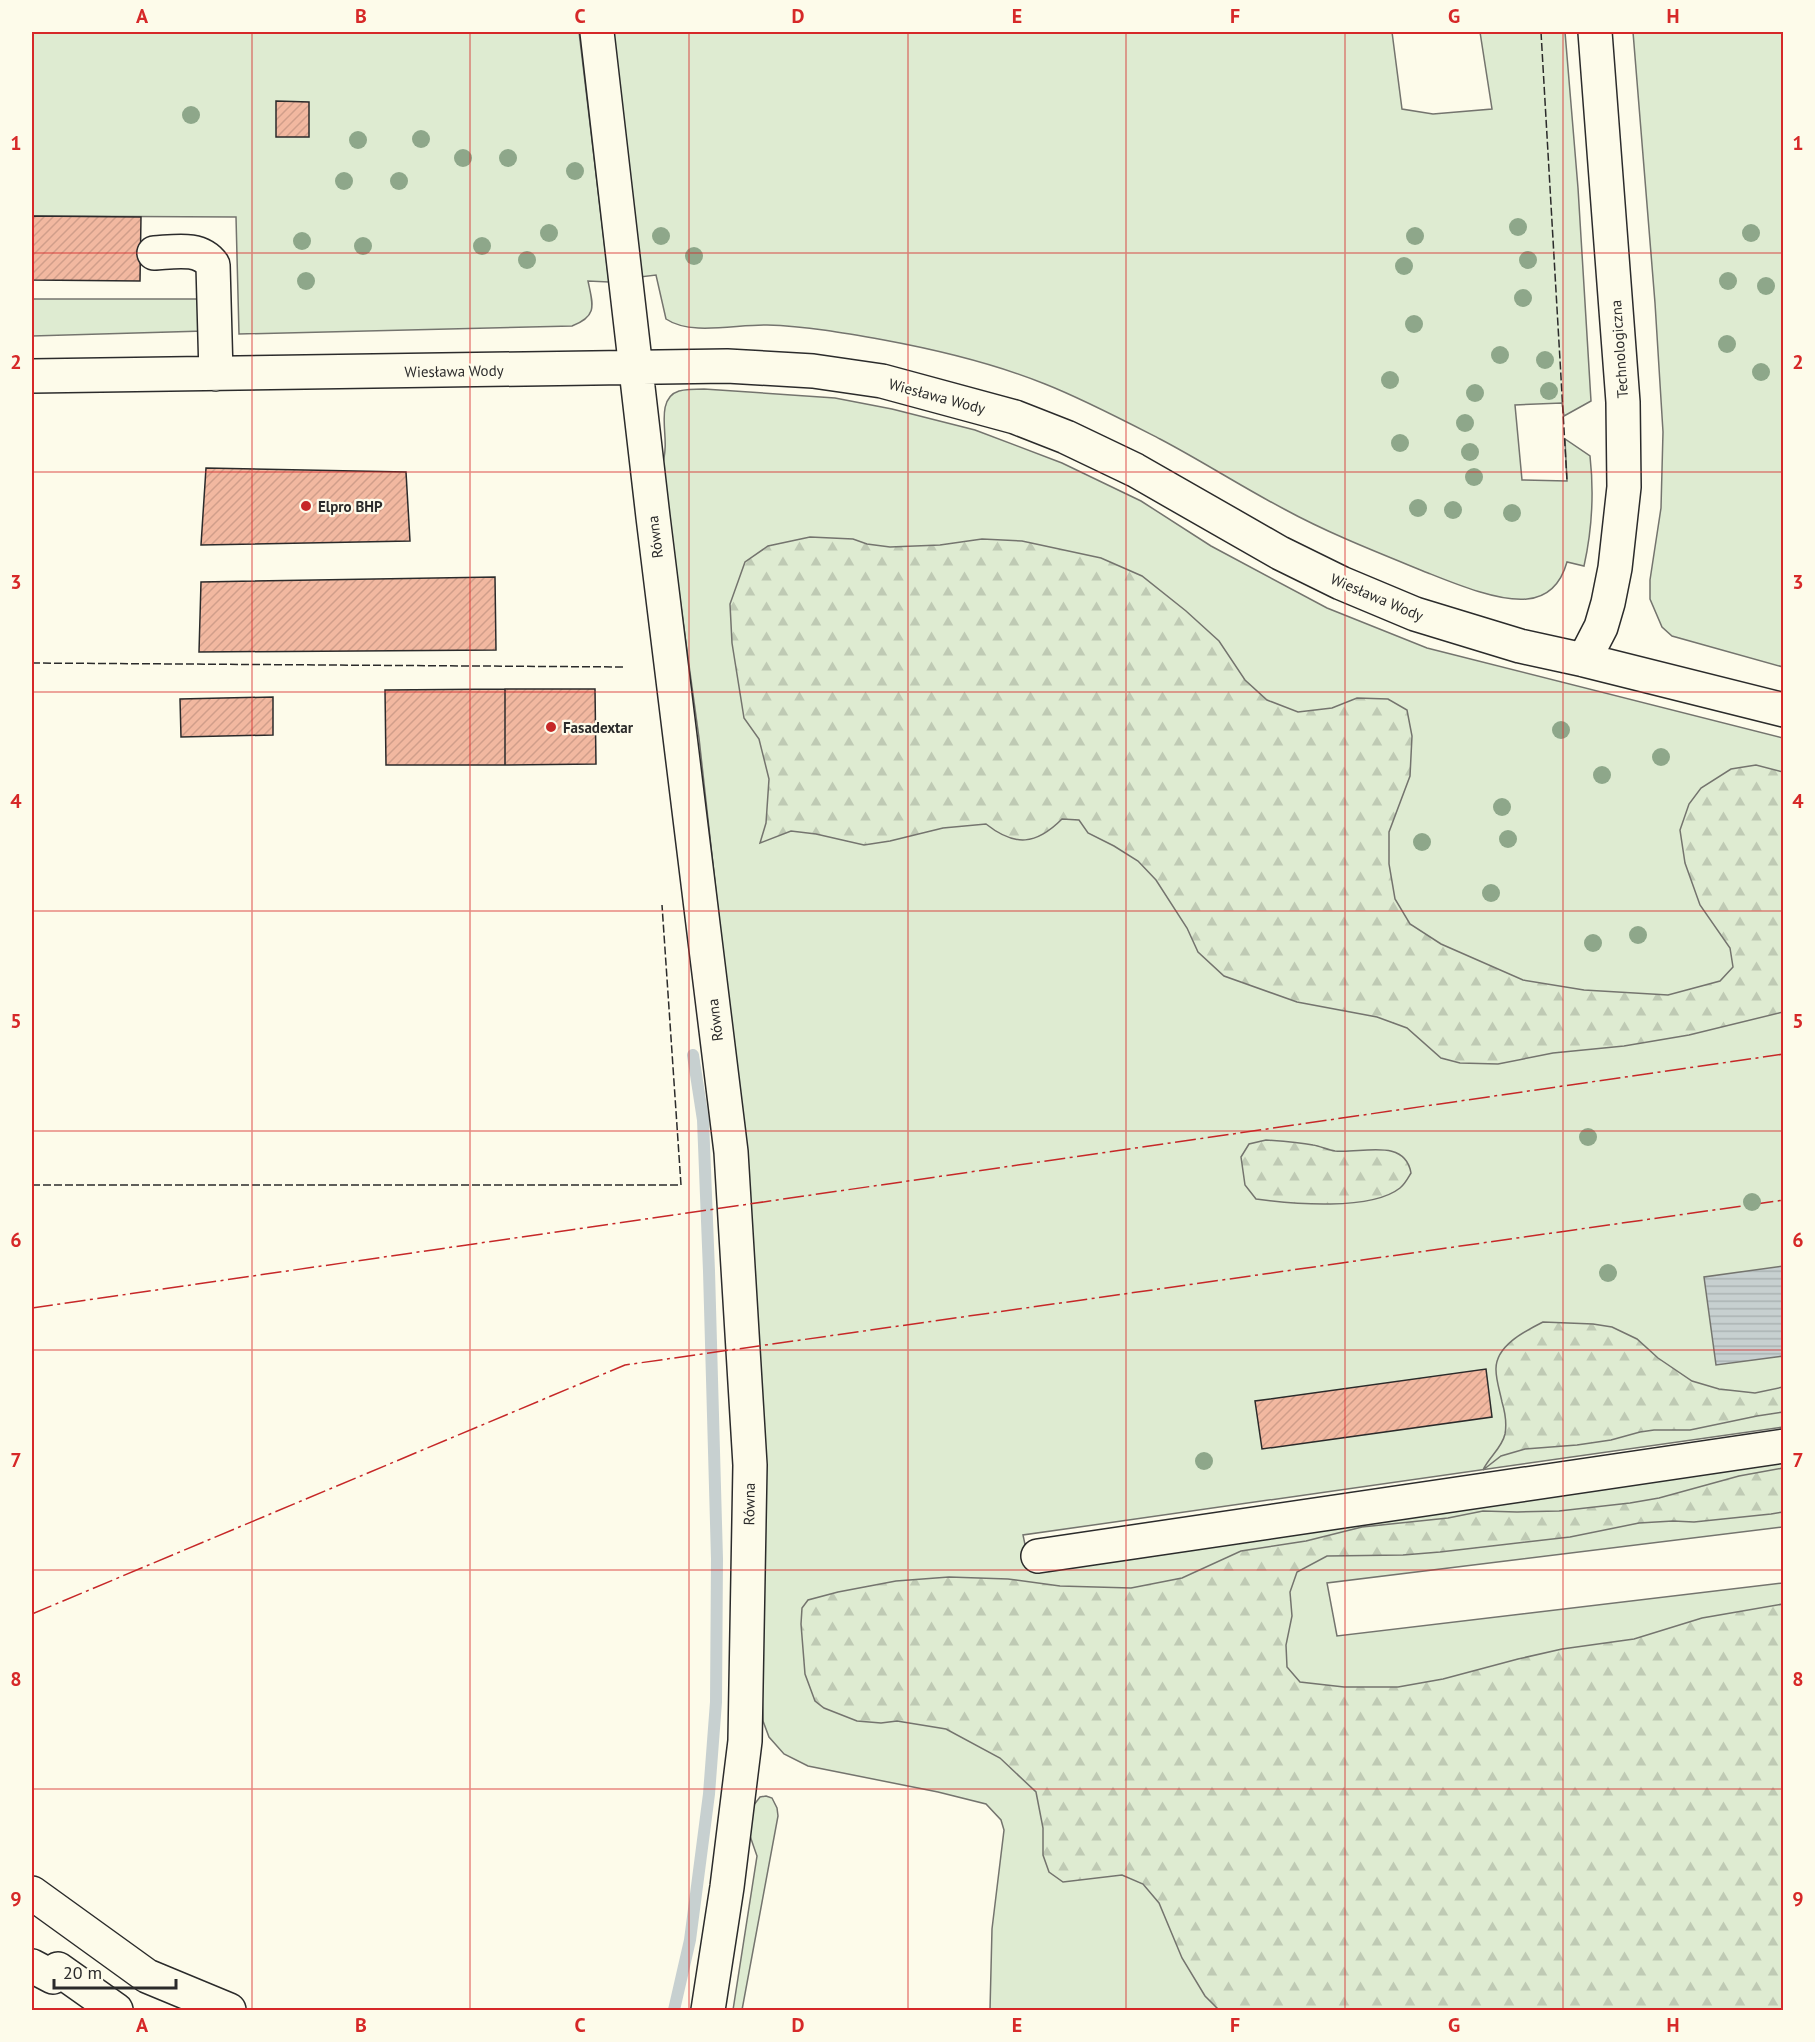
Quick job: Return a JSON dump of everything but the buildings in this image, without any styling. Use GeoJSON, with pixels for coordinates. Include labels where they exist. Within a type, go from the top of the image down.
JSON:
{"type":"FeatureCollection","features":[{"type":"Feature","properties":{"kind":"street","name":"Równa"},"geometry":{"type":"LineString","coordinates":[[597,32],[731,1152],[750,1465],[745,1741],[727,1887],[708,2010]]}},
{"type":"Feature","properties":{"kind":"street","name":"Technologiczna"},"geometry":{"type":"LineString","coordinates":[[1584,660],[1600,627],[1608,603],[1615,568],[1624,487],[1623,402],[1595,32]]}},
{"type":"Feature","properties":{"kind":"street"},"geometry":{"type":"LineString","coordinates":[[154,253],[193,252],[201,254],[213,265],[216,374]]}},
{"type":"Feature","properties":{"kind":"street","name":"Wiesława Wody"},"geometry":{"type":"LineString","coordinates":[[32,376],[727,366],[813,370],[882,381],[1015,417],[1066,436],[1135,470],[1280,553],[1341,583],[1414,614],[1520,646],[1784,710]]}},
{"type":"Feature","properties":{"kind":"street"},"geometry":{"type":"LineString","coordinates":[[1038,1556],[1784,1446]]}},
{"type":"Feature","properties":{"kind":"street"},"geometry":{"type":"LineString","coordinates":[[32,1893],[147,1976],[229,2010]]}},
{"type":"Feature","properties":{"kind":"street"},"geometry":{"type":"LineString","coordinates":[[46,1964],[116,2010]]}},
{"type":"Feature","properties":{"kind":"green space"},"geometry":{"type":"Polygon","coordinates":[[[32,32],[579,32],[609,282],[588,281],[592,309],[586,318],[572,326],[239,334],[236,217],[32,216],[32,32]]]}},
{"type":"Feature","properties":{"kind":"green space"},"geometry":{"type":"Polygon","coordinates":[[[606,32],[1392,32],[1402,109],[1433,114],[1492,109],[1480,32],[1565,32],[1578,188],[1591,401],[1564,416],[1562,403],[1515,405],[1522,480],[1567,481],[1565,439],[1590,456],[1592,511],[1584,566],[1567,562],[1553,588],[1535,598],[1516,599],[1490,595],[1438,577],[1319,527],[1268,501],[1176,447],[1088,403],[1025,376],[925,348],[826,330],[767,325],[701,328],[676,324],[666,319],[656,275],[640,277],[606,32]]]}},
{"type":"Feature","properties":{"kind":"green space"},"geometry":{"type":"Polygon","coordinates":[[[1633,32],[1783,32],[1783,667],[1672,636],[1662,627],[1650,599],[1650,580],[1661,508],[1663,432],[1633,32]]]}},
{"type":"Feature","properties":{"kind":"green space"},"geometry":{"type":"Polygon","coordinates":[[[32,299],[202,299],[204,331],[32,336],[32,299]]]}},
{"type":"Feature","properties":{"kind":"green space"},"geometry":{"type":"Polygon","coordinates":[[[704,389],[835,398],[892,409],[975,430],[1062,463],[1141,501],[1211,546],[1327,608],[1427,648],[1783,738],[1783,1427],[1023,1535],[1030,1569],[1783,1457],[1783,1527],[1327,1583],[1337,1636],[1783,1583],[1783,2010],[990,2010],[992,1929],[1004,1830],[1001,1820],[986,1804],[808,1766],[784,1754],[769,1737],[763,1721],[725,973],[699,738],[662,468],[665,451],[664,416],[667,401],[679,391],[704,389]]]}},
{"type":"Feature","properties":{"kind":"green space"},"geometry":{"type":"Polygon","coordinates":[[[810,537],[853,539],[867,544],[890,547],[940,545],[982,539],[1022,541],[1101,558],[1142,576],[1186,611],[1219,641],[1245,680],[1267,700],[1298,712],[1332,708],[1357,698],[1388,699],[1407,710],[1412,736],[1410,776],[1389,832],[1389,864],[1395,899],[1410,924],[1441,944],[1523,980],[1584,990],[1668,995],[1720,981],[1733,967],[1730,948],[1700,905],[1685,863],[1680,830],[1689,804],[1701,788],[1731,769],[1756,765],[1783,772],[1783,1012],[1689,1035],[1624,1046],[1553,1053],[1498,1064],[1460,1063],[1441,1058],[1407,1028],[1377,1017],[1297,1002],[1224,976],[1198,952],[1187,928],[1156,880],[1138,861],[1088,833],[1079,820],[1062,819],[1043,834],[1025,840],[1006,837],[986,824],[943,828],[864,845],[791,831],[760,843],[766,823],[769,779],[759,739],[744,718],[732,643],[730,604],[745,562],[768,546],[810,537]]]}},
{"type":"Feature","properties":{"kind":"green space"},"geometry":{"type":"Polygon","coordinates":[[[1266,1140],[1307,1144],[1335,1151],[1391,1151],[1400,1155],[1407,1162],[1411,1173],[1400,1188],[1370,1200],[1310,1204],[1256,1199],[1245,1185],[1241,1157],[1249,1144],[1266,1140]]]}},
{"type":"Feature","properties":{"kind":"green space"},"geometry":{"type":"Polygon","coordinates":[[[1543,1322],[1612,1327],[1637,1339],[1658,1358],[1692,1381],[1719,1389],[1755,1393],[1783,1387],[1783,1412],[1690,1430],[1654,1430],[1611,1440],[1525,1449],[1501,1456],[1483,1470],[1501,1444],[1506,1430],[1497,1378],[1497,1361],[1512,1340],[1543,1322]]]}},
{"type":"Feature","properties":{"kind":"green space"},"geometry":{"type":"Polygon","coordinates":[[[1783,1468],[1783,1512],[1694,1522],[1639,1523],[1570,1537],[1440,1552],[1327,1556],[1297,1572],[1290,1592],[1292,1616],[1286,1645],[1287,1667],[1300,1682],[1344,1687],[1398,1687],[1443,1679],[1562,1649],[1634,1639],[1702,1618],[1783,1604],[1783,2010],[1219,2010],[1205,1996],[1182,1958],[1159,1903],[1143,1884],[1122,1875],[1063,1882],[1049,1872],[1043,1855],[1043,1828],[1036,1792],[1000,1758],[946,1729],[897,1721],[881,1723],[857,1721],[824,1708],[815,1701],[805,1674],[802,1608],[808,1600],[838,1592],[896,1581],[949,1577],[1008,1579],[1060,1586],[1131,1588],[1182,1578],[1241,1551],[1306,1541],[1362,1527],[1448,1518],[1483,1511],[1559,1511],[1630,1503],[1659,1498],[1739,1476],[1783,1468]]]}},
{"type":"Feature","properties":{"kind":"green space"},"geometry":{"type":"Polygon","coordinates":[[[760,1797],[772,1798],[778,1816],[742,2010],[733,2010],[757,1856],[750,1836],[753,1806],[760,1797]]]}},
{"type":"Feature","properties":{"kind":"shaded area"},"geometry":{"type":"Polygon","coordinates":[[[1783,1266],[1783,1356],[1716,1365],[1704,1277],[1783,1266]]]}},
{"type":"Feature","properties":{"kind":"waterway"},"geometry":{"type":"LineString","coordinates":[[674,2010],[690,1940],[709,1794],[716,1702],[717,1559],[709,1271],[703,1120],[693,1055]]}},
{"type":"Feature","properties":{"kind":"fence"},"geometry":{"type":"LineString","coordinates":[[1541,32],[1567,481]]}},
{"type":"Feature","properties":{"kind":"fence"},"geometry":{"type":"LineString","coordinates":[[32,663],[624,667]]}},
{"type":"Feature","properties":{"kind":"fence"},"geometry":{"type":"LineString","coordinates":[[32,1185],[681,1185],[662,905]]}},
{"type":"Feature","properties":{"kind":"power"},"geometry":{"type":"LineString","coordinates":[[32,1308],[1784,1054]]}},
{"type":"Feature","properties":{"kind":"power"},"geometry":{"type":"LineString","coordinates":[[32,1614],[625,1365],[1784,1200]]}},
{"type":"Feature","properties":{"kind":"place","name":"Elpro BHP"},"geometry":{"type":"Point","coordinates":[306,506]}},
{"type":"Feature","properties":{"kind":"place","name":"Fasadextar"},"geometry":{"type":"Point","coordinates":[551,727]}}]}
